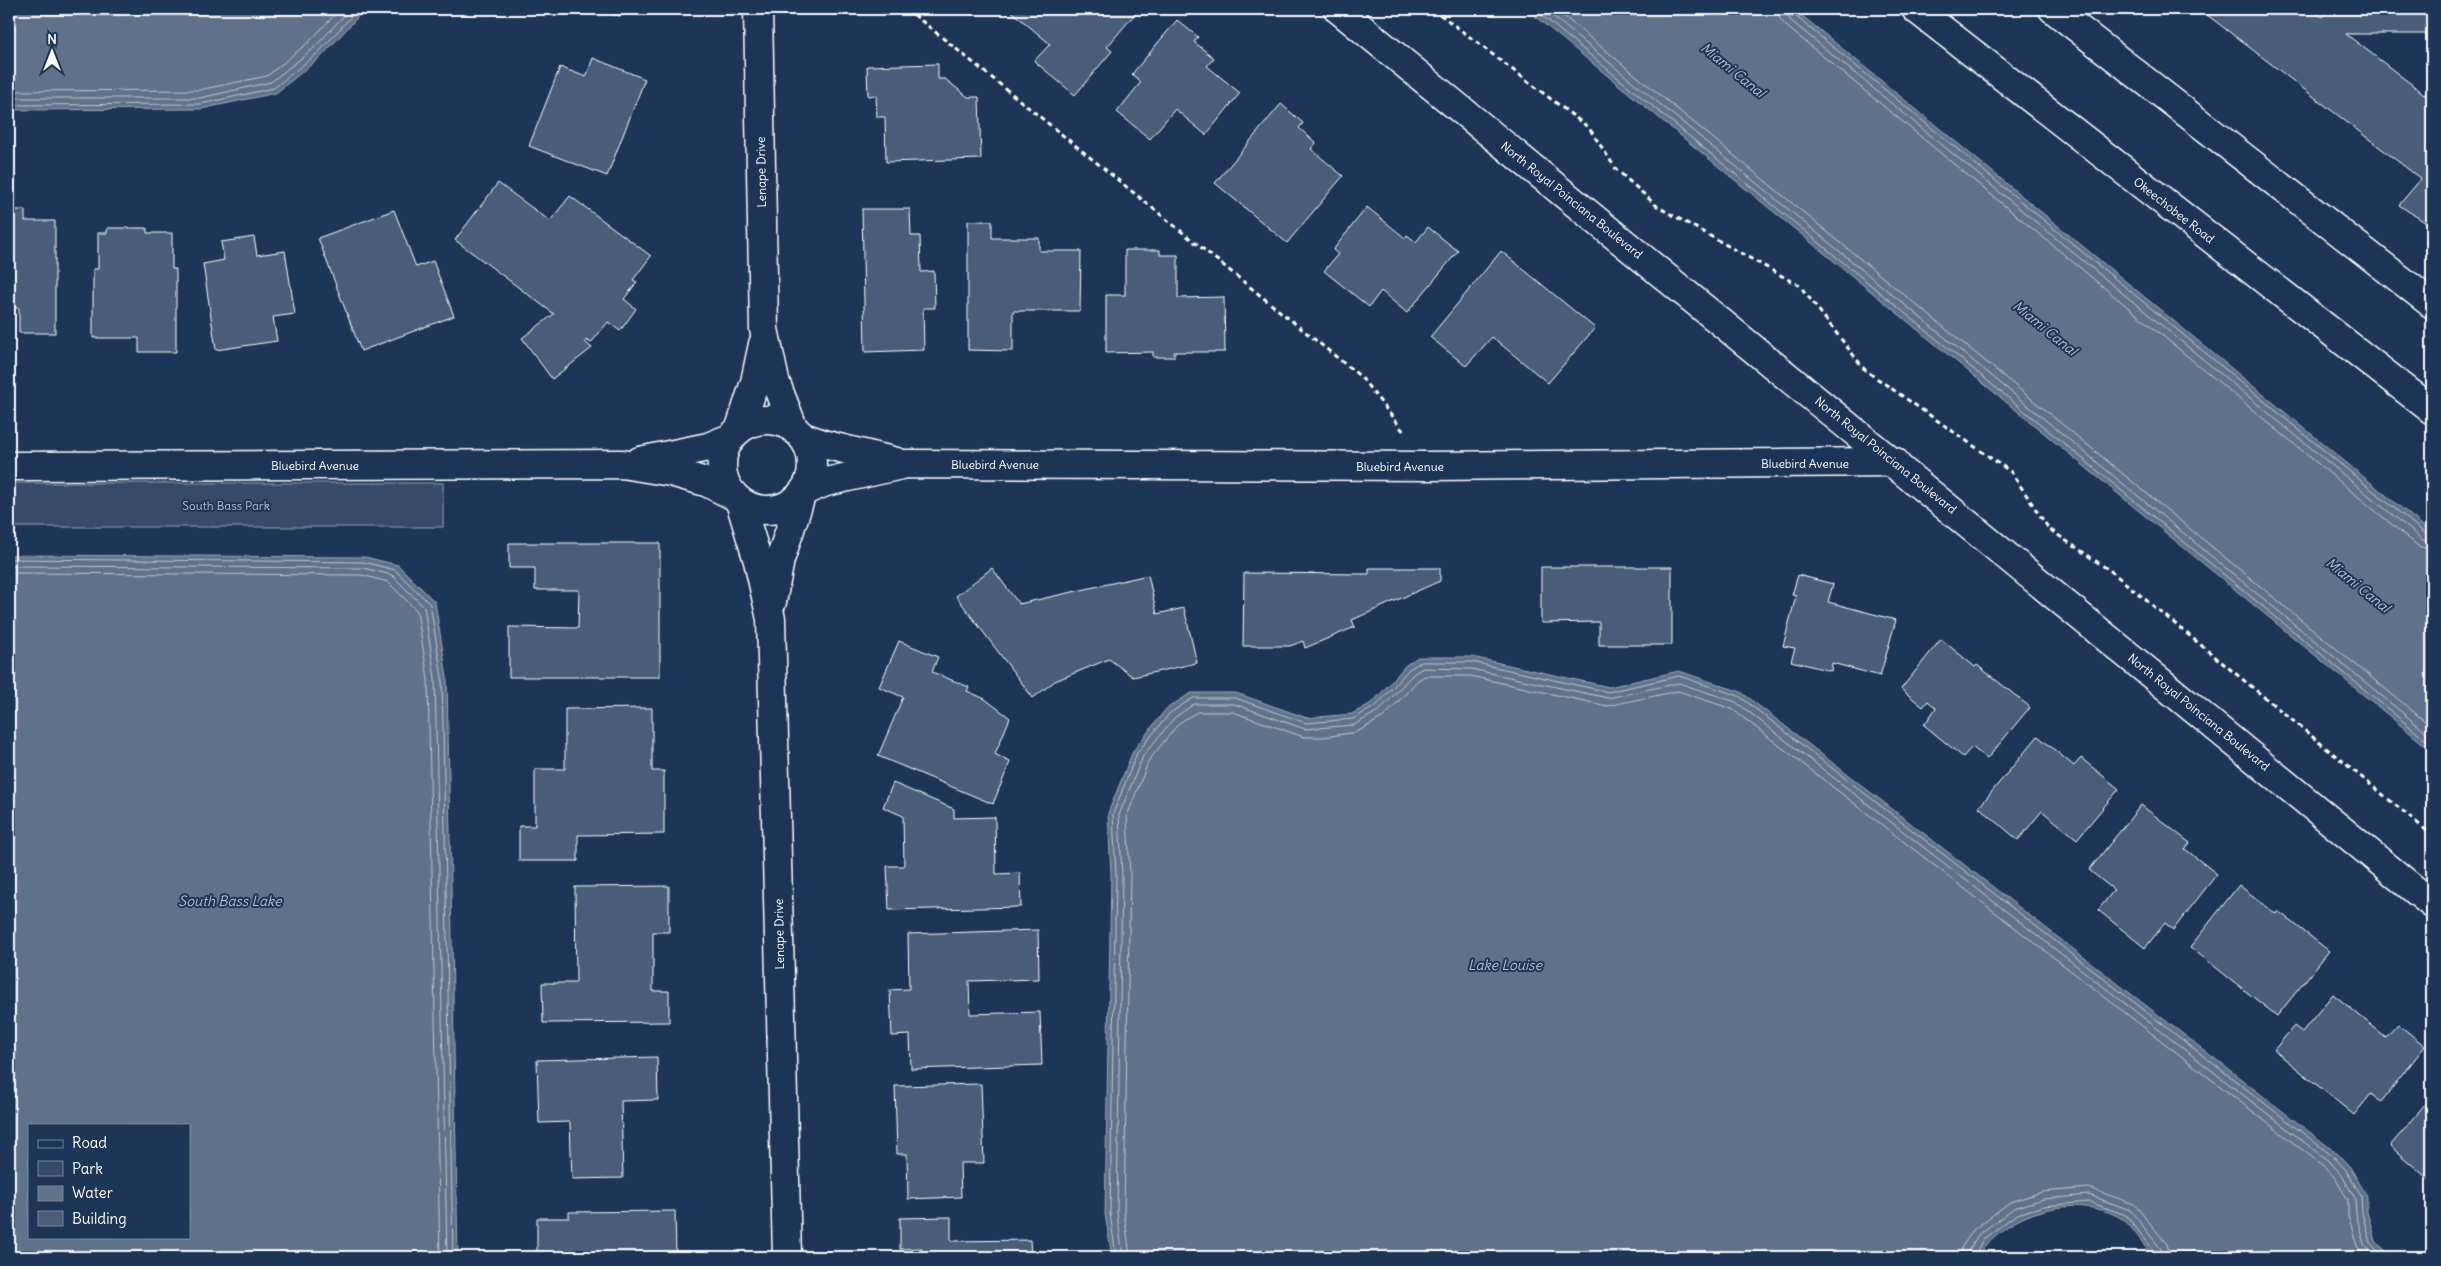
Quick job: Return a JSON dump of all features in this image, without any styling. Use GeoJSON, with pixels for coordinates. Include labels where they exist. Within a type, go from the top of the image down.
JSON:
{"type":"FeatureCollection","features":[{"type":"Feature","properties":{"kind":"main road","name":"Lenape Drive"},"geometry":{"type":"LineString","coordinates":[[758,9],[765,335],[775,381],[798,432]]}},
{"type":"Feature","properties":{"kind":"main road","name":"North Royal Poinciana Boulevard"},"geometry":{"type":"LineString","coordinates":[[1338,9],[1895,462],[2432,904]]}},
{"type":"Feature","properties":{"kind":"main road","name":"Okeechobee Road"},"geometry":{"type":"LineString","coordinates":[[1916,9],[2432,410]]}},
{"type":"Feature","properties":{"kind":"main road"},"geometry":{"type":"LineString","coordinates":[[1949,9],[1960,44]]}},
{"type":"Feature","properties":{"kind":"main road"},"geometry":{"type":"LineString","coordinates":[[2053,9],[2432,304]]}},
{"type":"Feature","properties":{"kind":"main road","name":"Lenape Drive"},"geometry":{"type":"LineString","coordinates":[[735,433],[755,382],[765,335]]}},
{"type":"Feature","properties":{"kind":"main road"},"geometry":{"type":"LineString","coordinates":[[766,419],[780,421],[798,432],[813,463],[811,478],[803,492],[782,508],[768,511],[754,509],[737,499],[723,478],[721,463],[724,450],[735,433],[752,421],[766,419]]}},
{"type":"Feature","properties":{"kind":"main road","name":"Bluebird Avenue"},"geometry":{"type":"LineString","coordinates":[[798,432],[822,444],[906,464]]}},
{"type":"Feature","properties":{"kind":"main road","name":"Bluebird Avenue"},"geometry":{"type":"LineString","coordinates":[[622,464],[708,447],[735,433]]}},
{"type":"Feature","properties":{"kind":"main road","name":"Bluebird Avenue"},"geometry":{"type":"LineString","coordinates":[[803,492],[826,482],[906,464],[1430,466],[1895,462]]}},
{"type":"Feature","properties":{"kind":"main road","name":"Bluebird Avenue"},"geometry":{"type":"LineString","coordinates":[[9,466],[622,464],[672,472],[706,482],[737,499]]}},
{"type":"Feature","properties":{"kind":"main road","name":"Lenape Drive"},"geometry":{"type":"LineString","coordinates":[[787,1257],[770,611],[780,560],[803,492]]}},
{"type":"Feature","properties":{"kind":"main road","name":"Lenape Drive"},"geometry":{"type":"LineString","coordinates":[[737,499],[770,611]]}},
{"type":"Feature","properties":{"kind":"path"},"geometry":{"type":"LineString","coordinates":[[907,9],[1361,377],[1430,466]]}},
{"type":"Feature","properties":{"kind":"path"},"geometry":{"type":"LineString","coordinates":[[1433,9],[1589,128],[1616,169],[1658,207],[1800,286],[1865,370],[2011,472],[2049,529],[2112,572],[2432,835]]}},
{"type":"Feature","properties":{"kind":"green space","name":"South Bass Park"},"geometry":{"type":"Polygon","coordinates":[[[9,483],[443,483],[443,527],[9,527],[9,483]]]}},
{"type":"Feature","properties":{"kind":"water"},"geometry":{"type":"Polygon","coordinates":[[[9,9],[365,9],[322,56],[276,93],[201,109],[9,110],[9,9]]]}},
{"type":"Feature","properties":{"kind":"water","name":"Miami Canal"},"geometry":{"type":"Polygon","coordinates":[[[1526,9],[1794,9],[2432,533],[2432,751],[1526,9]]]}},
{"type":"Feature","properties":{"kind":"water","name":"South Bass Lake"},"geometry":{"type":"Polygon","coordinates":[[[9,555],[365,557],[398,565],[435,602],[447,677],[458,1257],[9,1257],[9,555]]]}},
{"type":"Feature","properties":{"kind":"water","name":"Lake Louise"},"geometry":{"type":"Polygon","coordinates":[[[1418,657],[1472,657],[1609,687],[1679,671],[1741,692],[2338,1154],[2350,1167],[2367,1196],[2367,1212],[2375,1241],[2393,1257],[2153,1257],[2121,1218],[2103,1210],[2083,1207],[2062,1207],[2042,1211],[2023,1218],[2005,1228],[1990,1241],[1978,1257],[1112,1257],[1105,1214],[1111,875],[1108,813],[1133,751],[1166,709],[1191,693],[1236,693],[1307,718],[1352,714],[1373,702],[1406,665],[1418,657]]]}},
{"type":"Feature","properties":{"kind":"building"},"geometry":{"type":"Polygon","coordinates":[[[584,9],[622,9],[620,16],[584,9]]]}},
{"type":"Feature","properties":{"kind":"building"},"geometry":{"type":"Polygon","coordinates":[[[1014,9],[1139,9],[1107,47],[1112,51],[1075,95],[1034,61],[1050,44],[1012,12],[1014,9]]]}},
{"type":"Feature","properties":{"kind":"building"},"geometry":{"type":"Polygon","coordinates":[[[2203,9],[2310,9],[2322,17],[2328,9],[2432,9],[2432,34],[2346,34],[2432,100],[2432,227],[2399,205],[2421,179],[2202,11],[2203,9]]]}},
{"type":"Feature","properties":{"kind":"building"},"geometry":{"type":"Polygon","coordinates":[[[1177,20],[1198,37],[1194,42],[1214,58],[1207,66],[1240,93],[1206,135],[1175,109],[1150,139],[1117,112],[1141,82],[1132,74],[1177,20]]]}},
{"type":"Feature","properties":{"kind":"building"},"geometry":{"type":"Polygon","coordinates":[[[593,58],[645,79],[607,176],[529,146],[560,67],[586,77],[593,58]]]}},
{"type":"Feature","properties":{"kind":"building"},"geometry":{"type":"Polygon","coordinates":[[[938,64],[938,79],[945,79],[968,97],[979,97],[981,159],[886,162],[885,117],[877,117],[876,95],[868,96],[867,66],[938,64]]]}},
{"type":"Feature","properties":{"kind":"building"},"geometry":{"type":"Polygon","coordinates":[[[1281,104],[1303,123],[1299,128],[1316,143],[1311,149],[1343,176],[1287,243],[1215,183],[1281,104]]]}},
{"type":"Feature","properties":{"kind":"building"},"geometry":{"type":"Polygon","coordinates":[[[498,183],[550,221],[570,196],[651,256],[633,280],[637,282],[624,299],[636,309],[620,331],[608,322],[591,343],[586,340],[585,342],[592,348],[552,379],[522,338],[554,314],[455,240],[498,183]]]}},
{"type":"Feature","properties":{"kind":"building"},"geometry":{"type":"Polygon","coordinates":[[[1367,207],[1405,238],[1407,235],[1416,242],[1428,227],[1458,251],[1407,313],[1381,291],[1369,307],[1324,271],[1338,254],[1333,250],[1367,207]]]}},
{"type":"Feature","properties":{"kind":"building"},"geometry":{"type":"Polygon","coordinates":[[[862,209],[910,209],[911,236],[920,236],[921,272],[934,271],[935,308],[923,308],[924,350],[865,352],[862,209]]]}},
{"type":"Feature","properties":{"kind":"building"},"geometry":{"type":"Polygon","coordinates":[[[9,210],[25,210],[25,221],[55,221],[55,333],[19,333],[19,308],[9,308],[9,210]]]}},
{"type":"Feature","properties":{"kind":"building"},"geometry":{"type":"Polygon","coordinates":[[[394,210],[416,267],[433,261],[454,316],[361,351],[318,238],[394,210]]]}},
{"type":"Feature","properties":{"kind":"building"},"geometry":{"type":"Polygon","coordinates":[[[968,221],[992,221],[992,238],[1039,238],[1039,251],[1081,251],[1080,311],[1013,311],[1013,351],[968,350],[968,221]]]}},
{"type":"Feature","properties":{"kind":"building"},"geometry":{"type":"Polygon","coordinates":[[[107,228],[147,228],[147,233],[172,233],[172,269],[176,269],[176,352],[139,352],[139,338],[93,338],[93,269],[98,269],[98,233],[107,233],[107,228]]]}},
{"type":"Feature","properties":{"kind":"building"},"geometry":{"type":"Polygon","coordinates":[[[254,237],[257,255],[285,251],[295,314],[273,317],[277,341],[216,350],[203,264],[224,260],[221,242],[254,237]]]}},
{"type":"Feature","properties":{"kind":"building"},"geometry":{"type":"Polygon","coordinates":[[[1125,250],[1160,250],[1160,255],[1178,255],[1178,298],[1224,297],[1225,352],[1174,352],[1174,357],[1153,357],[1153,352],[1106,353],[1106,295],[1125,295],[1125,250]]]}},
{"type":"Feature","properties":{"kind":"building"},"geometry":{"type":"Polygon","coordinates":[[[1501,251],[1595,328],[1548,383],[1492,337],[1466,366],[1430,337],[1501,251]]]}},
{"type":"Feature","properties":{"kind":"building"},"geometry":{"type":"Polygon","coordinates":[[[509,543],[660,543],[660,677],[509,677],[509,627],[578,628],[579,590],[535,590],[535,568],[509,568],[509,543]]]}},
{"type":"Feature","properties":{"kind":"building"},"geometry":{"type":"Polygon","coordinates":[[[1541,567],[1672,567],[1672,645],[1599,645],[1599,622],[1541,623],[1541,567]]]}},
{"type":"Feature","properties":{"kind":"building"},"geometry":{"type":"Polygon","coordinates":[[[992,568],[1019,604],[1148,575],[1157,614],[1184,608],[1197,663],[1133,677],[1109,659],[1055,681],[1033,698],[956,596],[992,568]]]}},
{"type":"Feature","properties":{"kind":"building"},"geometry":{"type":"Polygon","coordinates":[[[1369,568],[1440,568],[1440,581],[1352,620],[1355,627],[1305,648],[1303,641],[1290,646],[1243,646],[1244,573],[1369,574],[1369,568]]]}},
{"type":"Feature","properties":{"kind":"building"},"geometry":{"type":"Polygon","coordinates":[[[1798,575],[1833,584],[1828,602],[1896,620],[1880,676],[1832,663],[1831,671],[1791,661],[1795,648],[1783,646],[1796,596],[1792,595],[1798,575]]]}},
{"type":"Feature","properties":{"kind":"building"},"geometry":{"type":"Polygon","coordinates":[[[1941,639],[1975,667],[1977,665],[2030,707],[1987,759],[1972,747],[1963,757],[1924,725],[1936,708],[1928,701],[1923,707],[1901,689],[1941,639]]]}},
{"type":"Feature","properties":{"kind":"building"},"geometry":{"type":"Polygon","coordinates":[[[899,641],[938,657],[932,672],[969,687],[967,691],[985,699],[1010,718],[995,754],[1010,762],[993,804],[878,756],[903,697],[879,687],[899,641]]]}},
{"type":"Feature","properties":{"kind":"building"},"geometry":{"type":"Polygon","coordinates":[[[652,708],[652,771],[664,771],[664,834],[578,835],[578,861],[519,861],[519,826],[535,826],[535,769],[565,769],[565,709],[652,708]]]}},
{"type":"Feature","properties":{"kind":"building"},"geometry":{"type":"Polygon","coordinates":[[[2038,736],[2074,766],[2081,758],[2119,789],[2077,839],[2042,811],[2018,840],[1979,807],[2038,736]]]}},
{"type":"Feature","properties":{"kind":"building"},"geometry":{"type":"Polygon","coordinates":[[[893,783],[954,809],[954,818],[995,817],[996,874],[1020,873],[1021,907],[889,910],[887,866],[904,866],[903,816],[883,807],[893,783]]]}},
{"type":"Feature","properties":{"kind":"building"},"geometry":{"type":"Polygon","coordinates":[[[2141,805],[2190,843],[2185,849],[2217,874],[2173,930],[2165,923],[2145,948],[2098,910],[2114,890],[2089,870],[2141,805]]]}},
{"type":"Feature","properties":{"kind":"building"},"geometry":{"type":"Polygon","coordinates":[[[2239,885],[2276,914],[2278,911],[2329,951],[2277,1016],[2190,947],[2239,885]]]}},
{"type":"Feature","properties":{"kind":"building"},"geometry":{"type":"Polygon","coordinates":[[[669,886],[669,932],[653,932],[653,991],[669,991],[669,1022],[543,1023],[542,983],[576,983],[575,887],[669,886]]]}},
{"type":"Feature","properties":{"kind":"building"},"geometry":{"type":"Polygon","coordinates":[[[1038,930],[1039,979],[969,981],[970,1014],[1040,1012],[1042,1065],[911,1069],[910,1035],[892,1036],[890,990],[909,989],[908,934],[1038,930]]]}},
{"type":"Feature","properties":{"kind":"building"},"geometry":{"type":"Polygon","coordinates":[[[2333,994],[2386,1037],[2398,1024],[2425,1046],[2381,1102],[2371,1094],[2354,1115],[2274,1050],[2294,1026],[2302,1032],[2333,994]]]}},
{"type":"Feature","properties":{"kind":"building"},"geometry":{"type":"Polygon","coordinates":[[[657,1057],[658,1100],[621,1101],[623,1178],[572,1179],[570,1122],[539,1123],[537,1060],[657,1057]]]}},
{"type":"Feature","properties":{"kind":"building"},"geometry":{"type":"Polygon","coordinates":[[[981,1084],[984,1163],[960,1163],[961,1197],[908,1199],[907,1154],[897,1154],[895,1086],[981,1084]]]}},
{"type":"Feature","properties":{"kind":"building"},"geometry":{"type":"Polygon","coordinates":[[[2432,1097],[2432,1182],[2390,1146],[2432,1097]]]}},
{"type":"Feature","properties":{"kind":"building"},"geometry":{"type":"Polygon","coordinates":[[[675,1211],[676,1257],[537,1257],[537,1218],[569,1218],[569,1212],[675,1211]]]}},
{"type":"Feature","properties":{"kind":"building"},"geometry":{"type":"Polygon","coordinates":[[[951,1217],[951,1241],[1030,1240],[1031,1257],[922,1257],[922,1248],[900,1249],[900,1218],[951,1217]]]}}]}
